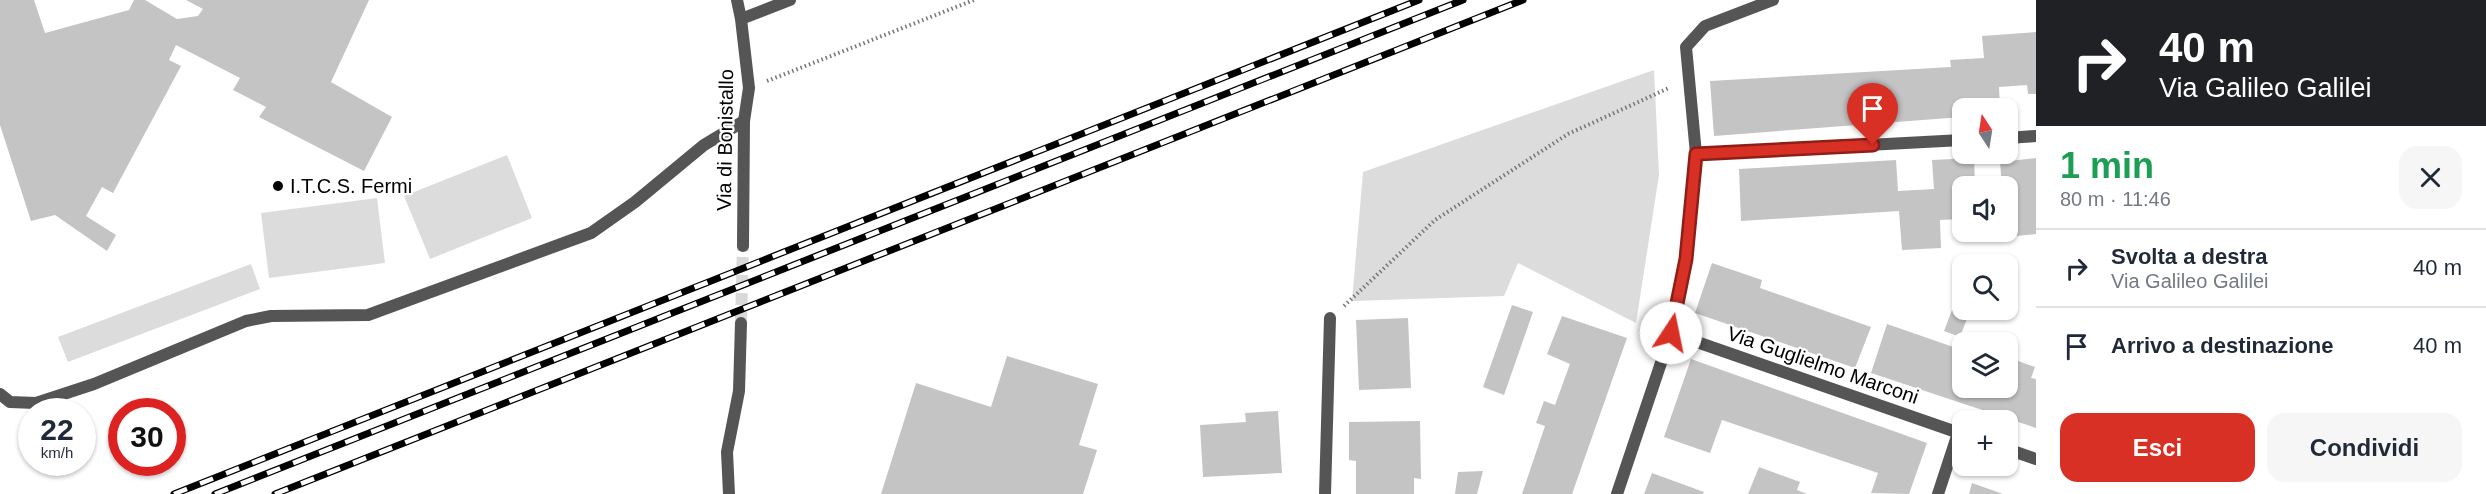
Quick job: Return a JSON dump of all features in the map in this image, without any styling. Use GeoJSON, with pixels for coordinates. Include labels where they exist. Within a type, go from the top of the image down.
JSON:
{"type":"FeatureCollection","features":[{"type":"Feature","properties":{"kind":"street","name":"Via di Bonistallo"},"geometry":{"type":"LineString","coordinates":[[737,0],[749,88],[744,122],[743,246]]}},
{"type":"Feature","properties":{"kind":"street"},"geometry":{"type":"LineString","coordinates":[[741,19],[790,0]]}},
{"type":"Feature","properties":{"kind":"street"},"geometry":{"type":"LineString","coordinates":[[1617,494],[1671,333],[1686,259],[1696,154],[1686,47],[1705,26],[1773,0]]}},
{"type":"Feature","properties":{"kind":"street"},"geometry":{"type":"LineString","coordinates":[[0,394],[10,402],[36,404],[94,384],[246,321],[271,316],[368,315],[591,233],[635,202],[704,145],[744,122]]}},
{"type":"Feature","properties":{"kind":"street"},"geometry":{"type":"LineString","coordinates":[[2018,137],[2036,136]]}},
{"type":"Feature","properties":{"kind":"street"},"geometry":{"type":"LineString","coordinates":[[1696,154],[1952,141]]}},
{"type":"Feature","properties":{"kind":"street"},"geometry":{"type":"LineString","coordinates":[[1325,494],[1330,318]]}},
{"type":"Feature","properties":{"kind":"street"},"geometry":{"type":"LineString","coordinates":[[729,494],[727,452],[739,391],[741,323]]}},
{"type":"Feature","properties":{"kind":"street","name":"Via Guglielmo Marconi"},"geometry":{"type":"LineString","coordinates":[[1671,333],[1952,430]]}},
{"type":"Feature","properties":{"kind":"street"},"geometry":{"type":"LineString","coordinates":[[2018,453],[2036,459]]}},
{"type":"Feature","properties":{"kind":"street"},"geometry":{"type":"LineString","coordinates":[[1938,494],[1952,455]]}},
{"type":"Feature","properties":{"kind":"path"},"geometry":{"type":"LineString","coordinates":[[749,88],[974,0]]}},
{"type":"Feature","properties":{"kind":"path"},"geometry":{"type":"LineString","coordinates":[[1330,318],[1435,220],[1569,134],[1689,79]]}},
{"type":"Feature","properties":{"kind":"shaded area"},"geometry":{"type":"Polygon","coordinates":[[[1654,70],[1659,175],[1636,323],[1518,263],[1504,296],[1352,301],[1363,172],[1654,70]]]}},
{"type":"Feature","properties":{"kind":"shaded area"},"geometry":{"type":"Polygon","coordinates":[[[507,155],[532,218],[430,259],[404,196],[507,155]]]}},
{"type":"Feature","properties":{"kind":"shaded area"},"geometry":{"type":"Polygon","coordinates":[[[377,198],[385,263],[269,278],[261,213],[377,198]]]}},
{"type":"Feature","properties":{"kind":"shaded area"},"geometry":{"type":"Polygon","coordinates":[[[251,264],[260,289],[68,362],[58,337],[251,264]]]}},
{"type":"Feature","properties":{"kind":"building"},"geometry":{"type":"Polygon","coordinates":[[[0,0],[34,0],[45,33],[129,10],[134,0],[145,0],[177,19],[198,16],[203,9],[186,0],[369,0],[331,82],[392,117],[364,171],[259,117],[266,107],[233,90],[240,78],[176,45],[169,60],[181,66],[113,193],[102,187],[86,216],[116,235],[107,251],[55,215],[31,221],[0,125],[0,0]]]}},
{"type":"Feature","properties":{"kind":"building"},"geometry":{"type":"Polygon","coordinates":[[[2036,32],[2036,94],[2028,94],[2027,85],[1999,87],[2000,98],[1952,98],[1952,118],[1714,136],[1710,81],[1951,67],[1950,60],[1984,58],[1982,36],[2036,32]]]}},
{"type":"Feature","properties":{"kind":"building"},"geometry":{"type":"Polygon","coordinates":[[[2036,158],[2036,234],[2018,236],[2018,176],[2001,176],[2000,164],[2018,164],[2018,160],[2036,158]]]}},
{"type":"Feature","properties":{"kind":"building"},"geometry":{"type":"Polygon","coordinates":[[[1952,159],[1952,164],[1974,164],[1975,176],[1952,176],[1952,219],[1940,220],[1941,248],[1902,250],[1899,211],[1741,221],[1739,169],[1896,160],[1898,191],[1934,189],[1932,160],[1952,159]]]}},
{"type":"Feature","properties":{"kind":"building"},"geometry":{"type":"Polygon","coordinates":[[[1712,263],[1762,280],[1760,288],[1871,327],[1855,368],[1695,313],[1712,263]]]}},
{"type":"Feature","properties":{"kind":"building"},"geometry":{"type":"Polygon","coordinates":[[[1512,305],[1533,312],[1504,395],[1483,387],[1512,305]]]}},
{"type":"Feature","properties":{"kind":"building"},"geometry":{"type":"Polygon","coordinates":[[[1952,310],[1952,320],[1966,320],[1962,332],[1952,332],[1952,334],[1944,331],[1952,310]]]}},
{"type":"Feature","properties":{"kind":"building"},"geometry":{"type":"Polygon","coordinates":[[[1562,316],[1627,338],[1572,494],[1522,494],[1545,426],[1536,423],[1544,401],[1555,405],[1570,364],[1547,354],[1562,316]]]}},
{"type":"Feature","properties":{"kind":"building"},"geometry":{"type":"Polygon","coordinates":[[[1408,318],[1411,388],[1359,390],[1356,320],[1408,318]]]}},
{"type":"Feature","properties":{"kind":"building"},"geometry":{"type":"Polygon","coordinates":[[[1887,324],[1952,347],[1952,398],[2018,398],[2018,361],[2035,367],[2031,378],[2036,379],[2036,428],[2018,422],[2018,410],[1982,410],[1871,373],[1887,324]]]}},
{"type":"Feature","properties":{"kind":"building"},"geometry":{"type":"Polygon","coordinates":[[[1007,356],[1098,384],[1079,445],[1097,450],[1083,494],[881,494],[916,383],[991,407],[1007,356]]]}},
{"type":"Feature","properties":{"kind":"building"},"geometry":{"type":"Polygon","coordinates":[[[1691,359],[1927,443],[1909,494],[1871,493],[1878,473],[1722,420],[1710,453],[1664,437],[1691,359]]]}},
{"type":"Feature","properties":{"kind":"building"},"geometry":{"type":"Polygon","coordinates":[[[1278,411],[1282,473],[1203,477],[1200,425],[1246,422],[1245,413],[1278,411]]]}},
{"type":"Feature","properties":{"kind":"building"},"geometry":{"type":"Polygon","coordinates":[[[1420,421],[1421,479],[1414,478],[1414,494],[1356,494],[1356,461],[1349,460],[1349,422],[1420,421]]]}},
{"type":"Feature","properties":{"kind":"building"},"geometry":{"type":"Polygon","coordinates":[[[1759,467],[1800,482],[1797,490],[1807,494],[1748,494],[1759,467]]]}},
{"type":"Feature","properties":{"kind":"building"},"geometry":{"type":"Polygon","coordinates":[[[1483,471],[1477,494],[1455,494],[1458,472],[1483,471]]]}},
{"type":"Feature","properties":{"kind":"building"},"geometry":{"type":"Polygon","coordinates":[[[1652,473],[1704,492],[1703,494],[1644,494],[1652,473]]]}},
{"type":"Feature","properties":{"kind":"building"},"geometry":{"type":"Polygon","coordinates":[[[1972,483],[2003,494],[1969,494],[1972,483]]]}},
{"type":"Feature","properties":{"kind":"tunnel"},"geometry":{"type":"LineString","coordinates":[[741,323],[743,246]]}},
{"type":"Feature","properties":{"kind":"railway"},"geometry":{"type":"LineString","coordinates":[[174,494],[1419,0]]}},
{"type":"Feature","properties":{"kind":"railway"},"geometry":{"type":"LineString","coordinates":[[215,494],[1463,0]]}},
{"type":"Feature","properties":{"kind":"railway"},"geometry":{"type":"LineString","coordinates":[[275,494],[1523,0]]}},
{"type":"Feature","properties":{"kind":"place","name":"I.T.C.S. Fermi"},"geometry":{"type":"Point","coordinates":[278,186]}},
{"type":"Feature","properties":{"kind":"route"},"geometry":{"type":"LineString","coordinates":[[1671,333],[1686,259],[1696,154],[1873,145]]}}]}
